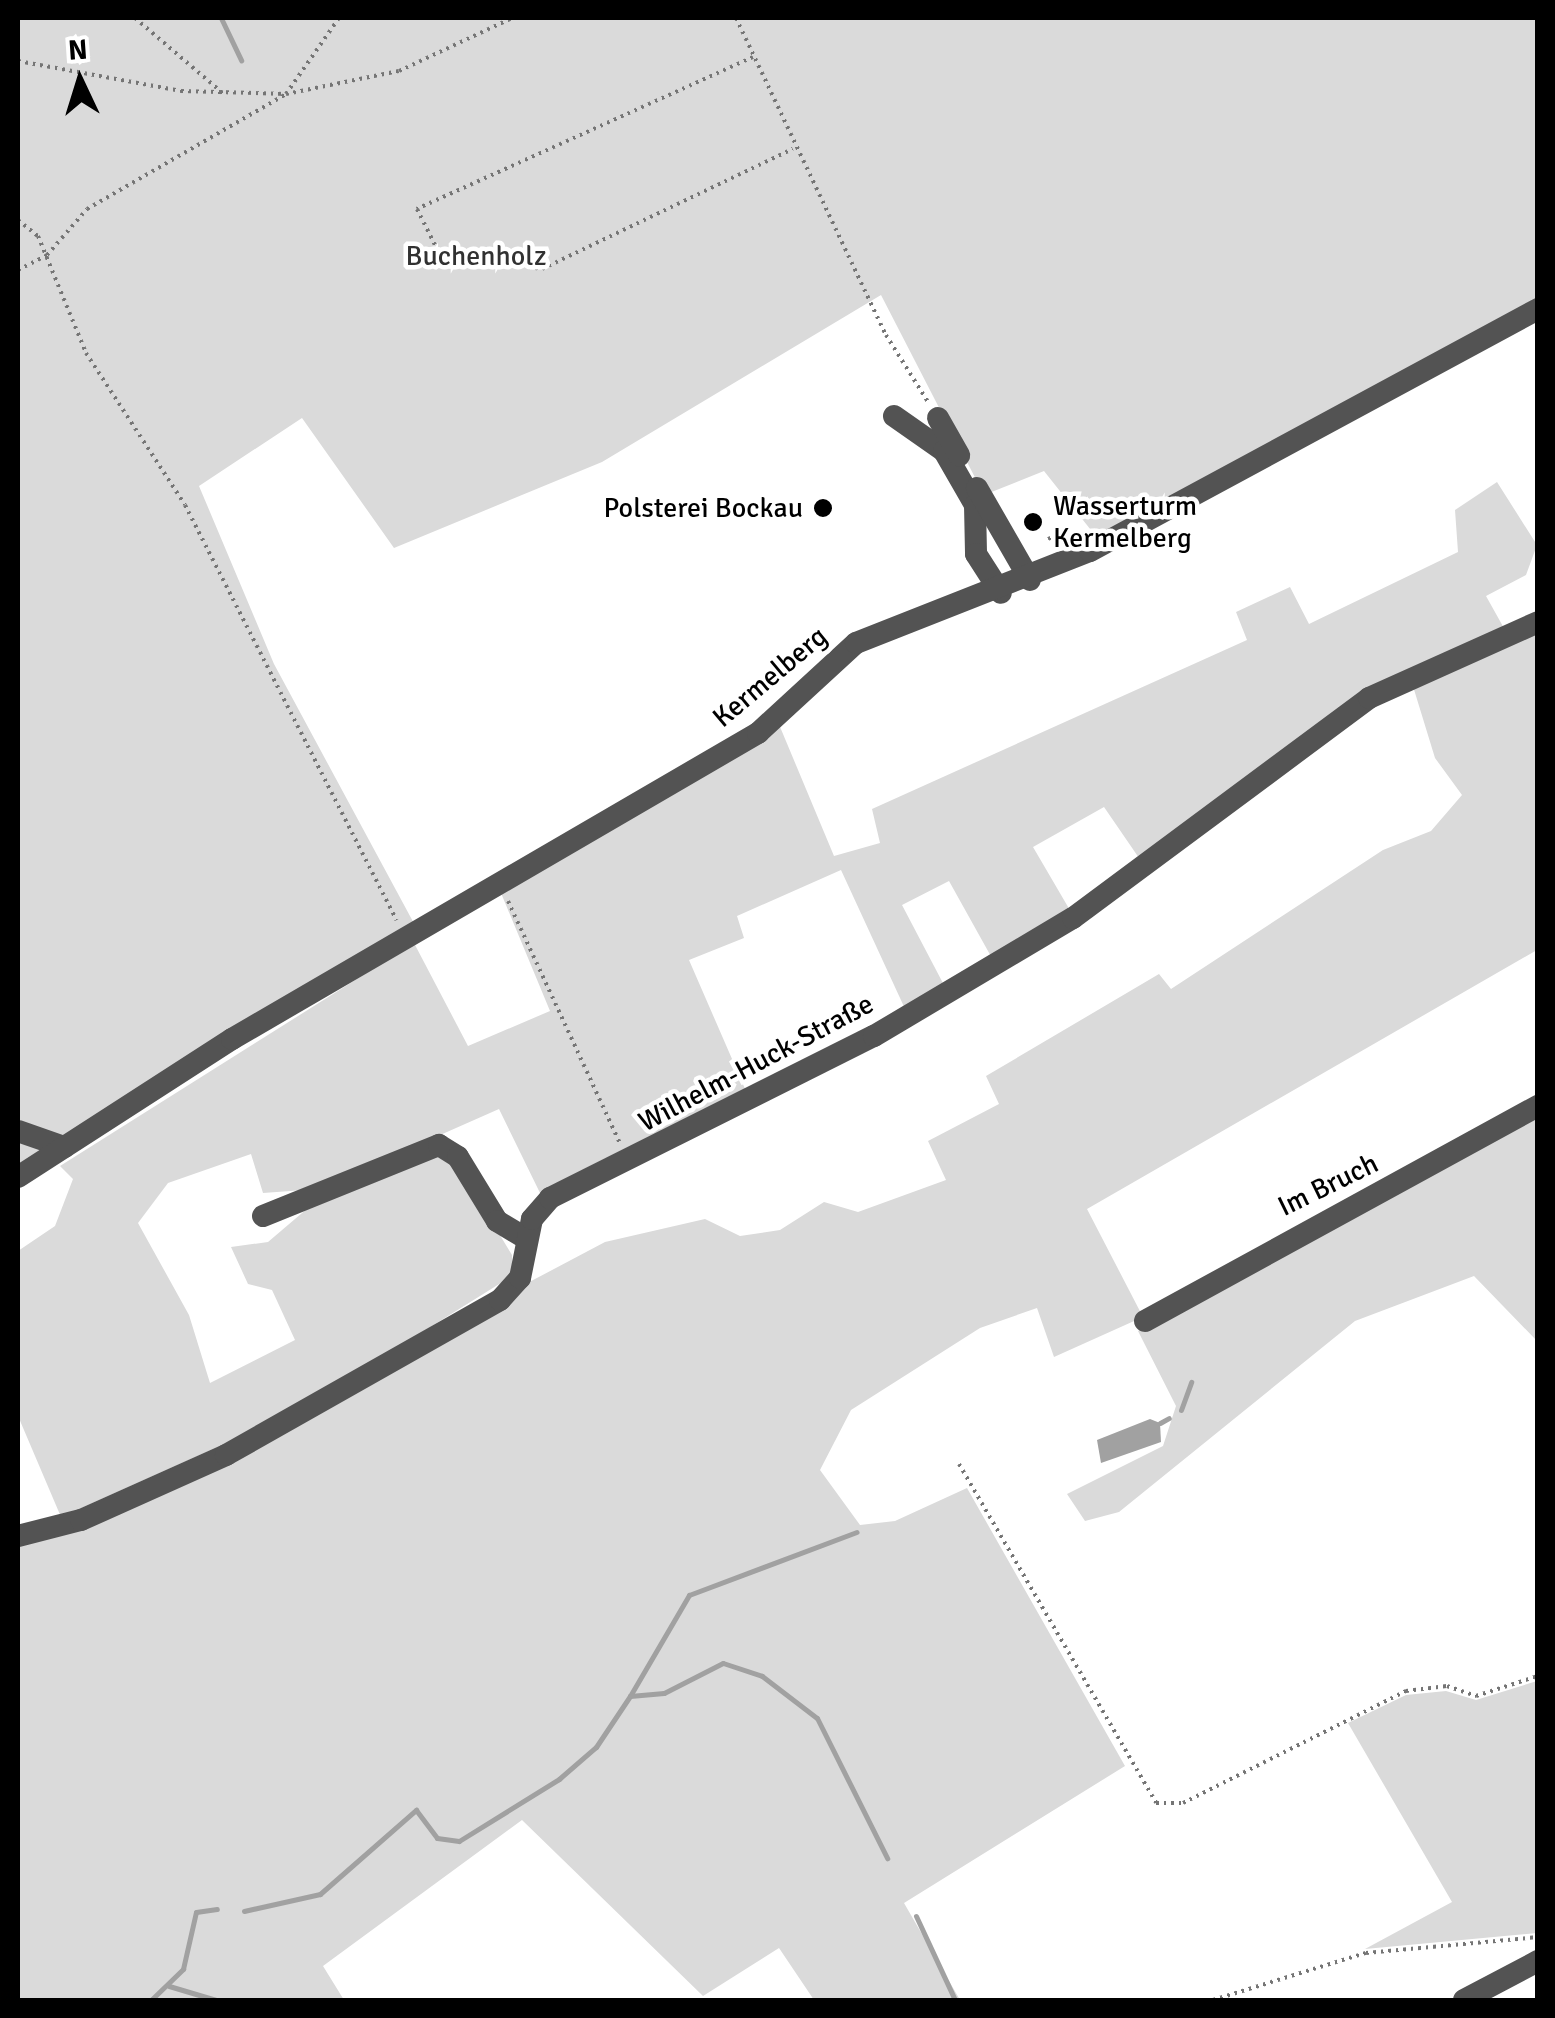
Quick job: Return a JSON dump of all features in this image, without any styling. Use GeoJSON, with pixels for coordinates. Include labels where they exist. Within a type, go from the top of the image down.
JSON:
{"type":"FeatureCollection","features":[{"type":"Feature","properties":{"kind":"street","name":"Kermelberg"},"geometry":{"type":"LineString","coordinates":[[18,1177],[758,733],[856,643],[907,616],[1001,593],[1030,580],[1538,309]]}},
{"type":"Feature","properties":{"kind":"street"},"geometry":{"type":"LineString","coordinates":[[894,416],[944,452],[976,506],[976,554],[1001,593]]}},
{"type":"Feature","properties":{"kind":"street"},"geometry":{"type":"LineString","coordinates":[[938,418],[1030,580]]}},
{"type":"Feature","properties":{"kind":"street","name":"Wilhelm-Huck-Straße"},"geometry":{"type":"LineString","coordinates":[[18,1536],[81,1520],[226,1454],[500,1300],[520,1278],[526,1239],[550,1198],[629,1164],[1073,918],[1369,698],[1538,622]]}},
{"type":"Feature","properties":{"kind":"street","name":"Im Bruch"},"geometry":{"type":"LineString","coordinates":[[1146,1321],[1538,1106]]}},
{"type":"Feature","properties":{"kind":"street"},"geometry":{"type":"LineString","coordinates":[[18,1131],[64,1147]]}},
{"type":"Feature","properties":{"kind":"street"},"geometry":{"type":"LineString","coordinates":[[263,1216],[440,1146],[458,1158],[496,1220],[526,1239]]}},
{"type":"Feature","properties":{"kind":"street"},"geometry":{"type":"LineString","coordinates":[[1464,2000],[1538,1960]]}},
{"type":"Feature","properties":{"kind":"path"},"geometry":{"type":"LineString","coordinates":[[135,18],[226,96]]}},
{"type":"Feature","properties":{"kind":"path"},"geometry":{"type":"LineString","coordinates":[[18,270],[48,254],[87,209],[286,94],[338,18]]}},
{"type":"Feature","properties":{"kind":"path"},"geometry":{"type":"LineString","coordinates":[[18,60],[226,96],[286,94],[399,72],[512,18]]}},
{"type":"Feature","properties":{"kind":"path"},"geometry":{"type":"LineString","coordinates":[[736,18],[793,149],[938,418]]}},
{"type":"Feature","properties":{"kind":"path"},"geometry":{"type":"LineString","coordinates":[[753,57],[417,209],[439,253],[542,268],[793,149]]}},
{"type":"Feature","properties":{"kind":"path"},"geometry":{"type":"LineString","coordinates":[[18,220],[48,254],[86,353],[185,505],[408,942]]}},
{"type":"Feature","properties":{"kind":"path"},"geometry":{"type":"LineString","coordinates":[[1048,540],[1062,533]]}},
{"type":"Feature","properties":{"kind":"path"},"geometry":{"type":"LineString","coordinates":[[502,888],[629,1164]]}},
{"type":"Feature","properties":{"kind":"path"},"geometry":{"type":"LineString","coordinates":[[959,1464],[1156,1803],[1183,1803],[1406,1691],[1446,1686],[1476,1696],[1538,1676]]}},
{"type":"Feature","properties":{"kind":"path"},"geometry":{"type":"LineString","coordinates":[[1213,2000],[1366,1953],[1538,1937]]}},
{"type":"Feature","properties":{"kind":"green space","name":"Buchenholz"},"geometry":{"type":"Polygon","coordinates":[[[18,18],[1537,18],[1537,302],[1102,544],[1044,471],[984,495],[881,295],[602,462],[394,548],[302,418],[199,486],[274,664],[417,929],[18,1168],[18,18]]]}},
{"type":"Feature","properties":{"kind":"green space"},"geometry":{"type":"Polygon","coordinates":[[[1497,482],[1537,545],[1526,575],[1486,596],[1505,630],[1426,663],[1139,858],[1104,807],[1033,847],[1071,912],[993,960],[949,881],[902,905],[945,987],[906,1011],[841,870],[737,916],[744,938],[689,960],[749,1098],[541,1195],[499,1109],[318,1189],[263,1193],[251,1154],[168,1183],[138,1223],[189,1315],[210,1383],[295,1340],[272,1290],[248,1284],[231,1247],[268,1242],[322,1196],[429,1151],[454,1159],[512,1255],[512,1276],[291,1414],[61,1517],[18,1416],[18,1251],[55,1226],[73,1179],[60,1166],[414,943],[468,1046],[550,1011],[501,893],[778,722],[834,856],[880,843],[872,809],[1247,640],[1236,612],[1290,587],[1309,624],[1458,552],[1455,510],[1497,482]]]}},
{"type":"Feature","properties":{"kind":"green space"},"geometry":{"type":"Polygon","coordinates":[[[1537,628],[1537,950],[1087,1209],[1143,1317],[1054,1357],[1037,1308],[980,1328],[851,1410],[820,1470],[860,1525],[895,1521],[967,1488],[1125,1766],[904,1903],[960,2000],[814,2000],[779,1948],[703,1996],[522,1820],[323,1966],[344,2000],[18,2000],[18,1541],[59,1531],[605,1242],[705,1219],[740,1236],[780,1230],[824,1202],[858,1212],[946,1180],[928,1141],[999,1104],[986,1076],[1159,974],[1171,989],[1383,850],[1431,831],[1462,795],[1435,758],[1412,683],[1537,628]]]}},
{"type":"Feature","properties":{"kind":"green space"},"geometry":{"type":"Polygon","coordinates":[[[1537,1111],[1537,1341],[1474,1276],[1355,1321],[1119,1512],[1085,1521],[1067,1494],[1163,1446],[1176,1406],[1138,1331],[1537,1111]]]}},
{"type":"Feature","properties":{"kind":"green space"},"geometry":{"type":"Polygon","coordinates":[[[1537,1681],[1537,1933],[1365,1949],[1452,1902],[1348,1723],[1406,1695],[1446,1691],[1476,1700],[1537,1681]]]}},
{"type":"Feature","properties":{"kind":"shaded area"},"geometry":{"type":"Polygon","coordinates":[[[1150,1419],[1160,1423],[1161,1442],[1101,1463],[1097,1440],[1150,1419]]]}},
{"type":"Feature","properties":{"kind":"waterway"},"geometry":{"type":"LineString","coordinates":[[221,18],[241,60]]}},
{"type":"Feature","properties":{"kind":"waterway"},"geometry":{"type":"LineString","coordinates":[[1181,1410],[1191,1382]]}},
{"type":"Feature","properties":{"kind":"waterway"},"geometry":{"type":"LineString","coordinates":[[1160,1423],[1169,1418]]}},
{"type":"Feature","properties":{"kind":"waterway"},"geometry":{"type":"LineString","coordinates":[[630,1696],[689,1595],[857,1532]]}},
{"type":"Feature","properties":{"kind":"waterway"},"geometry":{"type":"LineString","coordinates":[[244,1911],[320,1894],[416,1810],[437,1838],[459,1841],[559,1779],[596,1747],[630,1696],[664,1693],[723,1663],[762,1676],[817,1718],[887,1858]]}},
{"type":"Feature","properties":{"kind":"waterway"},"geometry":{"type":"LineString","coordinates":[[151,2000],[183,1969],[196,1912],[217,1909]]}},
{"type":"Feature","properties":{"kind":"waterway"},"geometry":{"type":"LineString","coordinates":[[916,1916],[955,2000]]}},
{"type":"Feature","properties":{"kind":"waterway"},"geometry":{"type":"LineString","coordinates":[[169,1986],[216,2000]]}},
{"type":"Feature","properties":{"kind":"place","name":"Polsterei Bockau"},"geometry":{"type":"Point","coordinates":[823,508]}},
{"type":"Feature","properties":{"kind":"place","name":"Wasserturm Kermelberg"},"geometry":{"type":"Point","coordinates":[1033,522]}}]}
